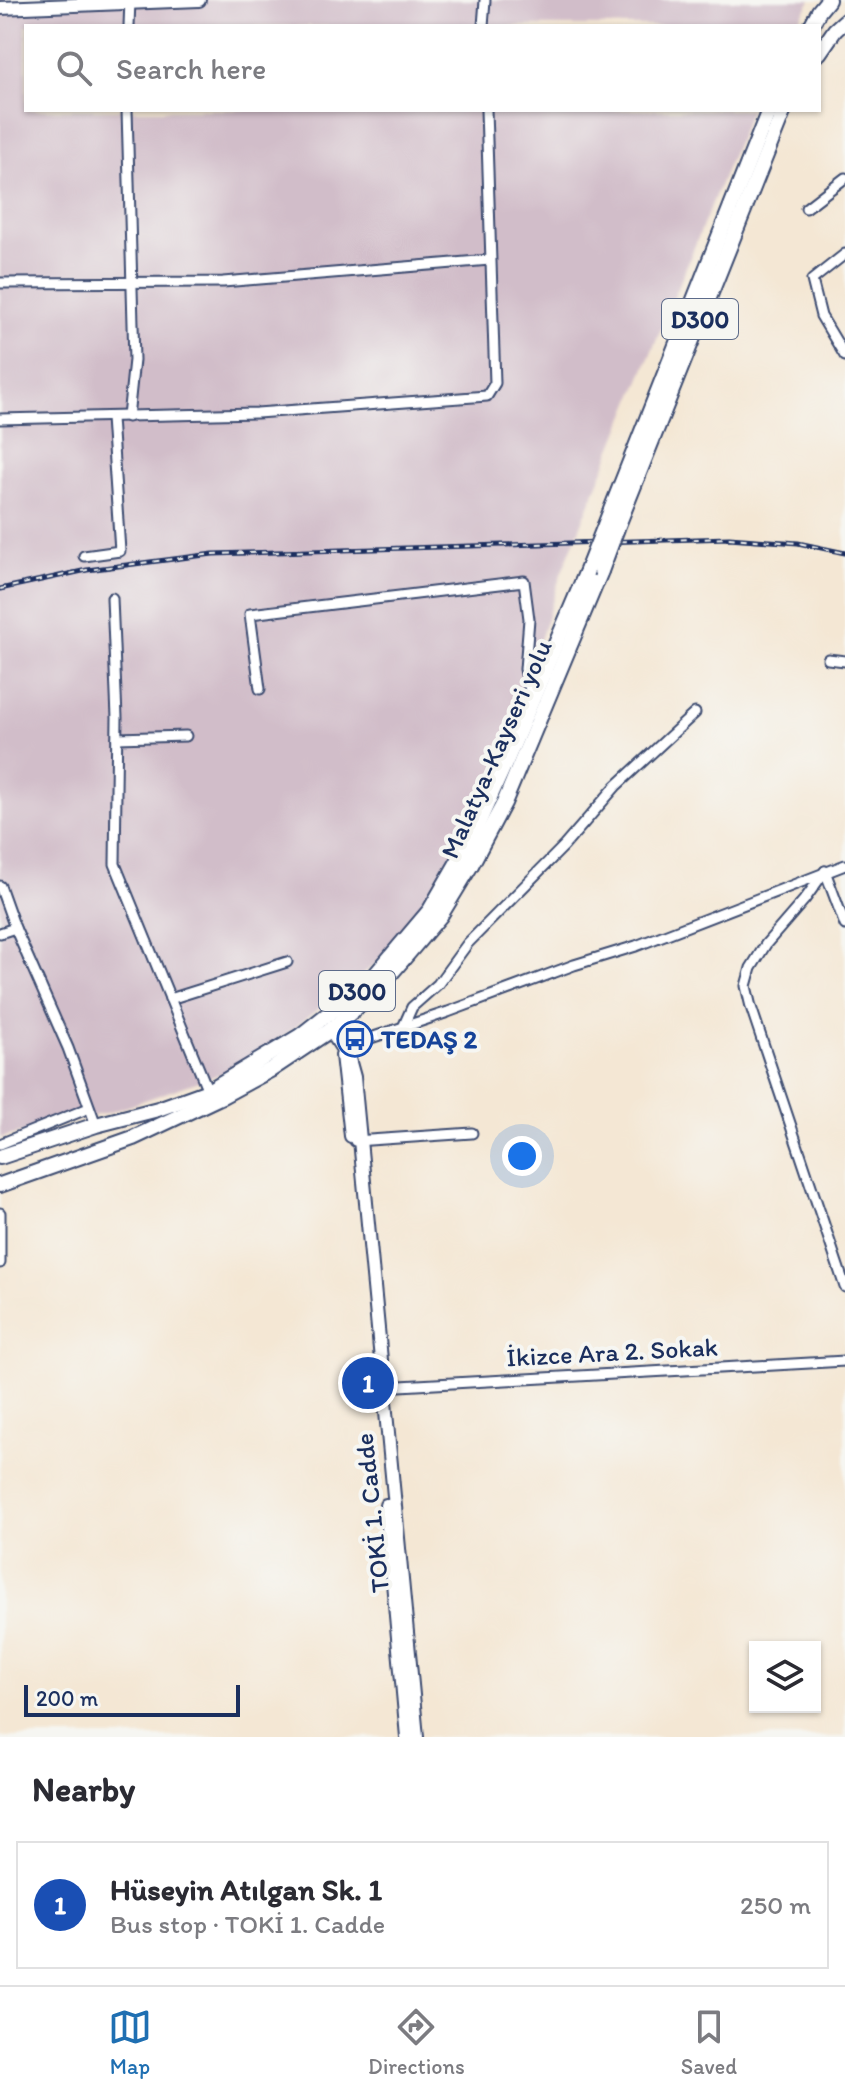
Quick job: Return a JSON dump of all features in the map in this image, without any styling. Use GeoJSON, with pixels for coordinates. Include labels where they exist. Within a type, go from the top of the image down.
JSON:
{"type":"FeatureCollection","features":[{"type":"Feature","properties":{"kind":"highway"},"geometry":{"type":"LineString","coordinates":[[812,24],[824,4]]}},
{"type":"Feature","properties":{"kind":"highway"},"geometry":{"type":"LineString","coordinates":[[821,50],[845,21]]}},
{"type":"Feature","properties":{"kind":"highway","name":"D300"},"geometry":{"type":"LineString","coordinates":[[611,527],[768,112]]}},
{"type":"Feature","properties":{"kind":"highway","name":"Malatya-Kayseri yolu"},"geometry":{"type":"LineString","coordinates":[[0,1185],[133,1138],[272,1069],[334,1027],[376,991],[440,916],[504,803],[611,527],[783,112]]}},
{"type":"Feature","properties":{"kind":"highway","name":"D300"},"geometry":{"type":"LineString","coordinates":[[0,1157],[208,1091],[300,1036],[370,981],[430,910],[471,839],[531,700],[593,572]]}},
{"type":"Feature","properties":{"kind":"main road"},"geometry":{"type":"LineString","coordinates":[[0,8],[199,0]]}},
{"type":"Feature","properties":{"kind":"main road","name":"TOKİ 1. Cadde"},"geometry":{"type":"LineString","coordinates":[[334,1027],[344,1047],[356,1141],[417,1737]]}},
{"type":"Feature","properties":{"kind":"main road","name":"TOKİ 1. Cadde"},"geometry":{"type":"LineString","coordinates":[[356,1141],[407,1737]]}},
{"type":"Feature","properties":{"kind":"street"},"geometry":{"type":"LineString","coordinates":[[483,24],[485,0]]}},
{"type":"Feature","properties":{"kind":"street"},"geometry":{"type":"LineString","coordinates":[[129,24],[130,1]]}},
{"type":"Feature","properties":{"kind":"street"},"geometry":{"type":"LineString","coordinates":[[127,112],[134,360],[128,417]]}},
{"type":"Feature","properties":{"kind":"street"},"geometry":{"type":"LineString","coordinates":[[0,419],[257,413],[487,396],[495,383],[486,112]]}},
{"type":"Feature","properties":{"kind":"street"},"geometry":{"type":"LineString","coordinates":[[806,208],[845,178]]}},
{"type":"Feature","properties":{"kind":"street"},"geometry":{"type":"LineString","coordinates":[[845,254],[812,280],[821,316],[845,356]]}},
{"type":"Feature","properties":{"kind":"street"},"geometry":{"type":"LineString","coordinates":[[0,283],[223,282],[490,260]]}},
{"type":"Feature","properties":{"kind":"street"},"geometry":{"type":"LineString","coordinates":[[84,556],[120,551],[111,418]]}},
{"type":"Feature","properties":{"kind":"street"},"geometry":{"type":"LineString","coordinates":[[260,689],[250,614],[524,581],[529,619],[525,669],[530,681],[531,700]]}},
{"type":"Feature","properties":{"kind":"street"},"geometry":{"type":"LineString","coordinates":[[112,598],[117,738],[115,864],[208,1091]]}},
{"type":"Feature","properties":{"kind":"street"},"geometry":{"type":"LineString","coordinates":[[828,659],[845,661]]}},
{"type":"Feature","properties":{"kind":"street"},"geometry":{"type":"LineString","coordinates":[[404,1025],[412,1007],[438,984],[468,943],[564,846],[616,786],[695,713]]}},
{"type":"Feature","properties":{"kind":"street"},"geometry":{"type":"LineString","coordinates":[[117,738],[186,736]]}},
{"type":"Feature","properties":{"kind":"street"},"geometry":{"type":"LineString","coordinates":[[344,1047],[636,946],[845,865]]}},
{"type":"Feature","properties":{"kind":"street"},"geometry":{"type":"LineString","coordinates":[[825,871],[845,925]]}},
{"type":"Feature","properties":{"kind":"street"},"geometry":{"type":"LineString","coordinates":[[825,871],[766,944],[751,968],[746,986],[845,1287]]}},
{"type":"Feature","properties":{"kind":"street"},"geometry":{"type":"LineString","coordinates":[[0,886],[15,928],[68,1048],[96,1125]]}},
{"type":"Feature","properties":{"kind":"street"},"geometry":{"type":"LineString","coordinates":[[0,933],[15,928]]}},
{"type":"Feature","properties":{"kind":"street"},"geometry":{"type":"LineString","coordinates":[[170,999],[287,962]]}},
{"type":"Feature","properties":{"kind":"street"},"geometry":{"type":"LineString","coordinates":[[0,1144],[89,1108]]}},
{"type":"Feature","properties":{"kind":"street"},"geometry":{"type":"LineString","coordinates":[[356,1141],[472,1133]]}},
{"type":"Feature","properties":{"kind":"street"},"geometry":{"type":"LineString","coordinates":[[0,1213],[0,1263]]}},
{"type":"Feature","properties":{"kind":"street","name":"İkizce Ara 2. Sokak"},"geometry":{"type":"LineString","coordinates":[[382,1387],[845,1361]]}},
{"type":"Feature","properties":{"kind":"shaded area"},"geometry":{"type":"Polygon","coordinates":[[[0,0],[811,0],[797,24],[24,24],[24,112],[749,112],[561,574],[504,753],[441,886],[374,965],[248,1064],[111,1112],[0,1138],[0,0]]]}},
{"type":"Feature","properties":{"kind":"railway"},"geometry":{"type":"LineString","coordinates":[[0,589],[87,570],[213,554],[729,538],[798,543],[845,553]]}},
{"type":"Feature","properties":{"kind":"place","name":"TEDAŞ 2"},"geometry":{"type":"Point","coordinates":[355,1039]}},
{"type":"Feature","properties":{"kind":"place","name":"Hüseyin Atılgan Sk. 1"},"geometry":{"type":"Point","coordinates":[368,1383]}}]}
